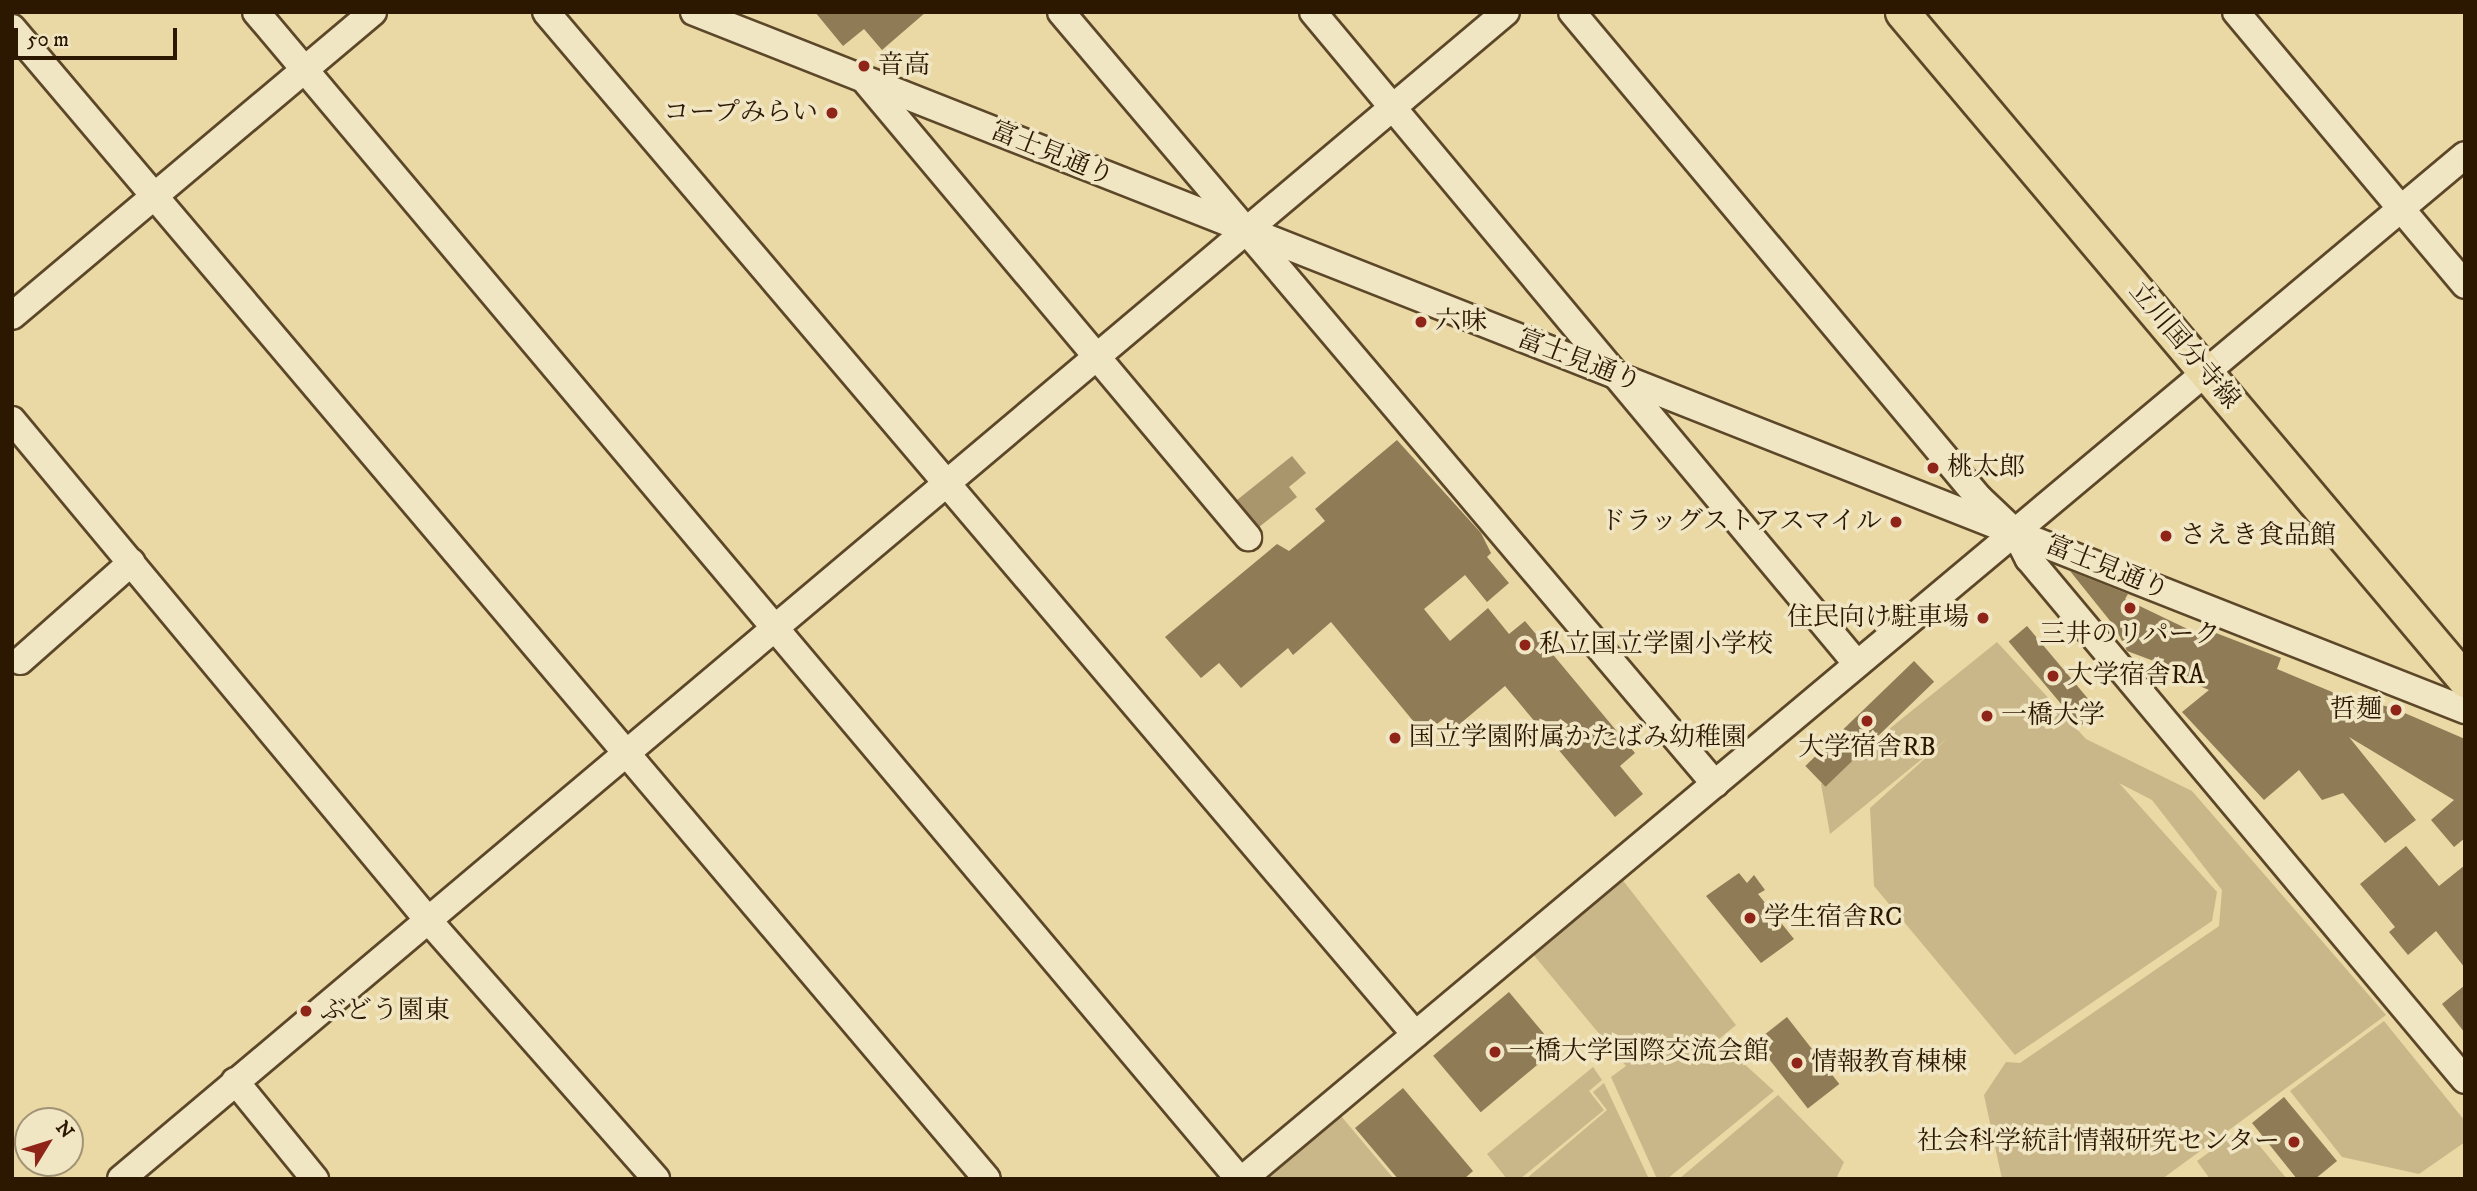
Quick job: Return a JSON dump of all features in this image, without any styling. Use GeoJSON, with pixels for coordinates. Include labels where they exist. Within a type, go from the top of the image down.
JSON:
{"type":"FeatureCollection","features":[{"type":"Feature","properties":{"kind":"main road","name":"立川国分寺線"},"geometry":{"type":"LineString","coordinates":[[1902,12],[2465,680]]}},
{"type":"Feature","properties":{"kind":"street"},"geometry":{"type":"LineString","coordinates":[[256,12],[773,629],[1241,1179],[2465,155]]}},
{"type":"Feature","properties":{"kind":"street"},"geometry":{"type":"LineString","coordinates":[[12,316],[373,12]]}},
{"type":"Feature","properties":{"kind":"street"},"geometry":{"type":"LineString","coordinates":[[546,12],[1415,1034]]}},
{"type":"Feature","properties":{"kind":"street","name":"富士見通り"},"geometry":{"type":"LineString","coordinates":[[694,12],[2465,710]]}},
{"type":"Feature","properties":{"kind":"street"},"geometry":{"type":"LineString","coordinates":[[1061,12],[1715,784]]}},
{"type":"Feature","properties":{"kind":"street"},"geometry":{"type":"LineString","coordinates":[[1313,12],[1857,664]]}},
{"type":"Feature","properties":{"kind":"street"},"geometry":{"type":"LineString","coordinates":[[121,1179],[1244,230],[1506,12]]}},
{"type":"Feature","properties":{"kind":"street"},"geometry":{"type":"LineString","coordinates":[[1572,12],[1979,498],[2015,532],[2029,559],[2465,1080]]}},
{"type":"Feature","properties":{"kind":"street"},"geometry":{"type":"LineString","coordinates":[[2236,12],[2465,285]]}},
{"type":"Feature","properties":{"kind":"street"},"geometry":{"type":"LineString","coordinates":[[12,28],[625,755],[987,1179]]}},
{"type":"Feature","properties":{"kind":"street"},"geometry":{"type":"LineString","coordinates":[[864,79],[1248,537]]}},
{"type":"Feature","properties":{"kind":"street"},"geometry":{"type":"LineString","coordinates":[[12,420],[428,920],[656,1179]]}},
{"type":"Feature","properties":{"kind":"street"},"geometry":{"type":"LineString","coordinates":[[20,661],[132,562]]}},
{"type":"Feature","properties":{"kind":"street"},"geometry":{"type":"LineString","coordinates":[[235,1082],[315,1179]]}},
{"type":"Feature","properties":{"kind":"shaded area"},"geometry":{"type":"Polygon","coordinates":[[[1292,456],[1306,473],[1289,487],[1297,497],[1259,527],[1237,500],[1292,456]]]}},
{"type":"Feature","properties":{"kind":"shaded area"},"geometry":{"type":"Polygon","coordinates":[[[1997,642],[2086,739],[2192,791],[2386,1015],[2162,1179],[2002,1179],[1984,1095],[2006,1062],[2020,1063],[2219,926],[2222,890],[2152,800],[2119,783],[2217,892],[2212,921],[2015,1055],[1874,886],[1870,808],[1949,737],[1830,834],[1821,784],[1997,642]]]}},
{"type":"Feature","properties":{"kind":"shaded area"},"geometry":{"type":"Polygon","coordinates":[[[1621,878],[1736,1025],[1718,1040],[1774,1091],[1667,1179],[1657,1179],[1611,1077],[1626,1066],[1532,953],[1621,878]]]}},
{"type":"Feature","properties":{"kind":"shaded area"},"geometry":{"type":"Polygon","coordinates":[[[2384,1021],[2465,1121],[2465,1142],[2419,1174],[2342,1157],[2290,1091],[2384,1021]]]}},
{"type":"Feature","properties":{"kind":"shaded area"},"geometry":{"type":"Polygon","coordinates":[[[1593,1067],[1602,1080],[1589,1091],[1604,1110],[1520,1179],[1507,1179],[1487,1154],[1593,1067]]]}},
{"type":"Feature","properties":{"kind":"shaded area"},"geometry":{"type":"Polygon","coordinates":[[[1604,1083],[1649,1179],[1526,1179],[1607,1110],[1593,1092],[1604,1083]]]}},
{"type":"Feature","properties":{"kind":"shaded area"},"geometry":{"type":"Polygon","coordinates":[[[1778,1095],[1844,1162],[1836,1179],[1679,1179],[1778,1095]]]}},
{"type":"Feature","properties":{"kind":"shaded area"},"geometry":{"type":"Polygon","coordinates":[[[1341,1116],[1394,1179],[1263,1179],[1341,1116]]]}},
{"type":"Feature","properties":{"kind":"shaded area"},"geometry":{"type":"Polygon","coordinates":[[[2244,1127],[2287,1179],[2210,1179],[2197,1161],[2244,1127]]]}},
{"type":"Feature","properties":{"kind":"building"},"geometry":{"type":"Polygon","coordinates":[[[815,12],[926,12],[882,50],[864,29],[843,46],[815,12]]]}},
{"type":"Feature","properties":{"kind":"building"},"geometry":{"type":"Polygon","coordinates":[[[1397,440],[1481,533],[1491,553],[1487,557],[1509,583],[1487,602],[1465,575],[1424,609],[1450,641],[1488,608],[1509,634],[1525,621],[1635,753],[1620,766],[1643,794],[1615,817],[1505,686],[1455,728],[1446,717],[1424,734],[1331,622],[1293,655],[1288,648],[1241,688],[1219,663],[1201,678],[1165,637],[1277,544],[1289,551],[1325,521],[1315,509],[1397,440]]]}},
{"type":"Feature","properties":{"kind":"building"},"geometry":{"type":"Polygon","coordinates":[[[2070,571],[2128,594],[2125,599],[2200,635],[2203,628],[2281,658],[2277,669],[2337,694],[2393,708],[2465,739],[2465,838],[2454,847],[2431,820],[2454,800],[2349,737],[2416,820],[2385,843],[2343,793],[2322,800],[2299,770],[2264,800],[2182,712],[2209,690],[2183,679],[2186,673],[2127,651],[2115,627],[2070,571]]]}},
{"type":"Feature","properties":{"kind":"building","name":"大学宿舎RA"},"geometry":{"type":"Polygon","coordinates":[[[2027,626],[2098,711],[2080,726],[2009,641],[2027,626]]]}},
{"type":"Feature","properties":{"kind":"building","name":"大学宿舎RB"},"geometry":{"type":"Polygon","coordinates":[[[1914,661],[1934,682],[1826,787],[1805,766],[1914,661]]]}},
{"type":"Feature","properties":{"kind":"building"},"geometry":{"type":"Polygon","coordinates":[[[2406,846],[2439,886],[2465,865],[2465,968],[2436,931],[2408,955],[2389,932],[2395,927],[2360,884],[2406,846]]]}},
{"type":"Feature","properties":{"kind":"building","name":"学生宿舎RC"},"geometry":{"type":"Polygon","coordinates":[[[1739,873],[1747,883],[1754,875],[1765,890],[1758,894],[1794,939],[1761,963],[1706,896],[1739,873]]]}},
{"type":"Feature","properties":{"kind":"building"},"geometry":{"type":"Polygon","coordinates":[[[2465,985],[2465,1033],[2442,1004],[2465,985]]]}},
{"type":"Feature","properties":{"kind":"building","name":"一橋大学国際交流会館"},"geometry":{"type":"Polygon","coordinates":[[[1509,992],[1557,1049],[1481,1112],[1433,1056],[1509,992]]]}},
{"type":"Feature","properties":{"kind":"building","name":"情報教育棟棟"},"geometry":{"type":"Polygon","coordinates":[[[1787,1017],[1839,1084],[1808,1109],[1755,1042],[1787,1017]]]}},
{"type":"Feature","properties":{"kind":"building"},"geometry":{"type":"Polygon","coordinates":[[[1403,1088],[1473,1171],[1464,1179],[1398,1179],[1355,1128],[1403,1088]]]}},
{"type":"Feature","properties":{"kind":"building","name":"社会科学統計情報研究センター"},"geometry":{"type":"Polygon","coordinates":[[[2284,1097],[2337,1161],[2315,1179],[2297,1179],[2252,1123],[2284,1097]]]}},
{"type":"Feature","properties":{"kind":"place","name":"音高"},"geometry":{"type":"Point","coordinates":[864,66]}},
{"type":"Feature","properties":{"kind":"place","name":"コープみらい"},"geometry":{"type":"Point","coordinates":[832,113]}},
{"type":"Feature","properties":{"kind":"place","name":"六味"},"geometry":{"type":"Point","coordinates":[1421,322]}},
{"type":"Feature","properties":{"kind":"place","name":"桃太郎"},"geometry":{"type":"Point","coordinates":[1933,468]}},
{"type":"Feature","properties":{"kind":"place","name":"ドラッグストアスマイル"},"geometry":{"type":"Point","coordinates":[1896,522]}},
{"type":"Feature","properties":{"kind":"place","name":"さえき食品館"},"geometry":{"type":"Point","coordinates":[2166,536]}},
{"type":"Feature","properties":{"kind":"place","name":"三井のリパーク"},"geometry":{"type":"Point","coordinates":[2130,608]}},
{"type":"Feature","properties":{"kind":"place","name":"住民向け駐車場"},"geometry":{"type":"Point","coordinates":[1983,618]}},
{"type":"Feature","properties":{"kind":"place","name":"私立国立学園小学校"},"geometry":{"type":"Point","coordinates":[1525,645]}},
{"type":"Feature","properties":{"kind":"place","name":"大学宿舎RA"},"geometry":{"type":"Point","coordinates":[2053,676]}},
{"type":"Feature","properties":{"kind":"place","name":"哲麺"},"geometry":{"type":"Point","coordinates":[2396,710]}},
{"type":"Feature","properties":{"kind":"place","name":"一橋大学"},"geometry":{"type":"Point","coordinates":[1987,716]}},
{"type":"Feature","properties":{"kind":"place","name":"大学宿舎RB"},"geometry":{"type":"Point","coordinates":[1867,721]}},
{"type":"Feature","properties":{"kind":"place","name":"国立学園附属かたばみ幼稚園"},"geometry":{"type":"Point","coordinates":[1395,738]}},
{"type":"Feature","properties":{"kind":"place","name":"学生宿舎RC"},"geometry":{"type":"Point","coordinates":[1750,918]}},
{"type":"Feature","properties":{"kind":"place","name":"ぶどう園東"},"geometry":{"type":"Point","coordinates":[306,1011]}},
{"type":"Feature","properties":{"kind":"place","name":"一橋大学国際交流会館"},"geometry":{"type":"Point","coordinates":[1495,1052]}},
{"type":"Feature","properties":{"kind":"place","name":"情報教育棟棟"},"geometry":{"type":"Point","coordinates":[1797,1063]}},
{"type":"Feature","properties":{"kind":"place","name":"社会科学統計情報研究センター"},"geometry":{"type":"Point","coordinates":[2294,1142]}}]}
